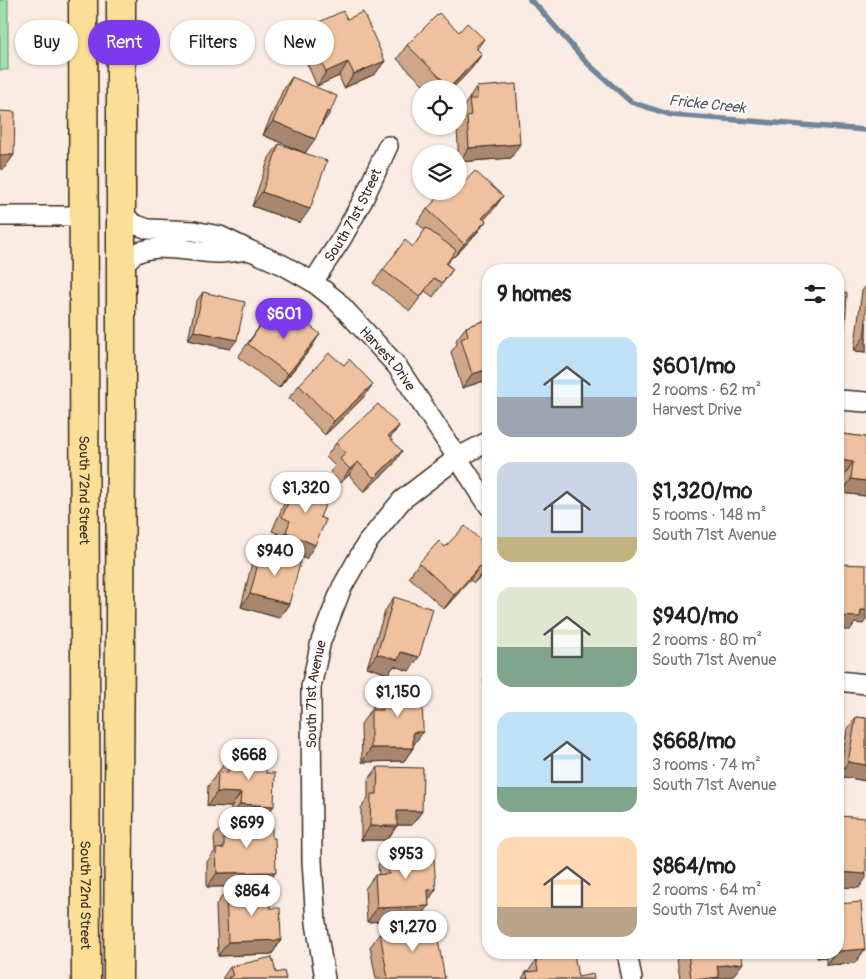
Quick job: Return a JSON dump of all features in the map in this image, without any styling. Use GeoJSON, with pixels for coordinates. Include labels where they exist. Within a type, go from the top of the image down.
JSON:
{"type":"FeatureCollection","features":[{"type":"Feature","properties":{"kind":"main road","name":"South 72nd Street"},"geometry":{"type":"LineString","coordinates":[[83,0],[86,979]]}},
{"type":"Feature","properties":{"kind":"main road"},"geometry":{"type":"LineString","coordinates":[[118,979],[121,0]]}},
{"type":"Feature","properties":{"kind":"street","name":"South 71st Street"},"geometry":{"type":"LineString","coordinates":[[313,282],[342,238],[363,200],[388,146]]}},
{"type":"Feature","properties":{"kind":"street","name":"Harvest Drive"},"geometry":{"type":"LineString","coordinates":[[121,213],[134,224],[148,229],[194,231],[220,236],[283,265],[313,282],[336,300],[397,366],[482,496]]}},
{"type":"Feature","properties":{"kind":"street"},"geometry":{"type":"LineString","coordinates":[[0,216],[84,216]]}},
{"type":"Feature","properties":{"kind":"street","name":"Harvest Drive"},"geometry":{"type":"LineString","coordinates":[[121,271],[127,260],[136,253],[148,248],[216,253],[248,250]]}},
{"type":"Feature","properties":{"kind":"street"},"geometry":{"type":"LineString","coordinates":[[844,400],[866,402]]}},
{"type":"Feature","properties":{"kind":"street","name":"South 71st Avenue"},"geometry":{"type":"LineString","coordinates":[[325,979],[316,923],[312,861],[312,687],[321,641],[342,587],[367,543],[402,500],[457,458],[482,445]]}},
{"type":"Feature","properties":{"kind":"street"},"geometry":{"type":"LineString","coordinates":[[844,682],[866,684]]}},
{"type":"Feature","properties":{"kind":"street"},"geometry":{"type":"LineString","coordinates":[[628,959],[632,979]]}},
{"type":"Feature","properties":{"kind":"green space"},"geometry":{"type":"Polygon","coordinates":[[[0,0],[8,0],[8,70],[0,70],[0,0]]]}},
{"type":"Feature","properties":{"kind":"building"},"geometry":{"type":"Polygon","coordinates":[[[343,11],[347,19],[363,12],[385,61],[354,74],[348,62],[326,72],[323,65],[334,65],[334,20],[324,20],[343,11]]]}},
{"type":"Feature","properties":{"kind":"building"},"geometry":{"type":"Polygon","coordinates":[[[439,13],[459,32],[467,23],[484,39],[475,47],[482,54],[457,80],[443,80],[407,45],[439,13]]]}},
{"type":"Feature","properties":{"kind":"building"},"geometry":{"type":"Polygon","coordinates":[[[292,77],[337,96],[330,113],[327,111],[315,139],[273,121],[292,77]]]}},
{"type":"Feature","properties":{"kind":"building"},"geometry":{"type":"Polygon","coordinates":[[[516,84],[520,144],[469,148],[467,116],[471,115],[469,99],[477,99],[476,87],[516,84]]]}},
{"type":"Feature","properties":{"kind":"building"},"geometry":{"type":"Polygon","coordinates":[[[0,111],[15,112],[14,155],[0,155],[0,111]]]}},
{"type":"Feature","properties":{"kind":"building"},"geometry":{"type":"Polygon","coordinates":[[[279,144],[327,161],[310,209],[262,192],[279,144]]]}},
{"type":"Feature","properties":{"kind":"building"},"geometry":{"type":"Polygon","coordinates":[[[475,171],[503,196],[482,218],[486,221],[464,244],[427,209],[436,200],[467,200],[467,180],[475,171]]]}},
{"type":"Feature","properties":{"kind":"building"},"geometry":{"type":"Polygon","coordinates":[[[426,228],[456,250],[446,264],[453,269],[442,283],[434,278],[420,297],[383,270],[405,240],[413,247],[426,228]]]}},
{"type":"Feature","properties":{"kind":"building"},"geometry":{"type":"Polygon","coordinates":[[[203,292],[245,302],[237,340],[194,331],[203,292]]]}},
{"type":"Feature","properties":{"kind":"building"},"geometry":{"type":"Polygon","coordinates":[[[844,293],[847,293],[845,329],[844,293]]]}},
{"type":"Feature","properties":{"kind":"building"},"geometry":{"type":"Polygon","coordinates":[[[271,310],[289,321],[294,313],[320,334],[288,374],[248,344],[271,310]]]}},
{"type":"Feature","properties":{"kind":"building"},"geometry":{"type":"Polygon","coordinates":[[[482,321],[482,371],[472,374],[461,339],[468,336],[466,327],[482,321]]]}},
{"type":"Feature","properties":{"kind":"building"},"geometry":{"type":"Polygon","coordinates":[[[329,353],[344,365],[349,359],[373,384],[334,421],[299,385],[329,353]]]}},
{"type":"Feature","properties":{"kind":"building"},"geometry":{"type":"Polygon","coordinates":[[[378,404],[399,426],[388,436],[402,451],[374,478],[358,462],[350,469],[340,459],[346,453],[336,443],[378,404]]]}},
{"type":"Feature","properties":{"kind":"building"},"geometry":{"type":"Polygon","coordinates":[[[844,434],[866,437],[866,481],[851,479],[853,462],[844,461],[844,434]]]}},
{"type":"Feature","properties":{"kind":"building"},"geometry":{"type":"Polygon","coordinates":[[[296,483],[329,497],[320,517],[326,520],[315,545],[286,532],[290,521],[282,517],[296,483]]]}},
{"type":"Feature","properties":{"kind":"building"},"geometry":{"type":"Polygon","coordinates":[[[465,526],[482,542],[482,568],[480,566],[454,595],[419,563],[439,541],[445,547],[465,526]]]}},
{"type":"Feature","properties":{"kind":"building"},"geometry":{"type":"Polygon","coordinates":[[[262,549],[301,560],[289,604],[250,594],[262,549]]]}},
{"type":"Feature","properties":{"kind":"building"},"geometry":{"type":"Polygon","coordinates":[[[844,564],[866,565],[866,610],[861,610],[860,617],[844,616],[844,564]]]}},
{"type":"Feature","properties":{"kind":"building"},"geometry":{"type":"Polygon","coordinates":[[[394,597],[433,609],[419,657],[401,652],[398,660],[377,654],[394,597]]]}},
{"type":"Feature","properties":{"kind":"building"},"geometry":{"type":"Polygon","coordinates":[[[422,685],[423,732],[413,732],[413,748],[371,748],[371,710],[383,710],[383,686],[422,685]]]}},
{"type":"Feature","properties":{"kind":"building"},"geometry":{"type":"Polygon","coordinates":[[[856,717],[866,718],[866,765],[848,762],[856,717]]]}},
{"type":"Feature","properties":{"kind":"building"},"geometry":{"type":"Polygon","coordinates":[[[229,757],[267,759],[266,773],[275,773],[274,806],[240,804],[241,793],[217,792],[218,772],[228,773],[229,757]]]}},
{"type":"Feature","properties":{"kind":"building"},"geometry":{"type":"Polygon","coordinates":[[[378,767],[423,768],[422,811],[397,811],[397,826],[370,826],[371,794],[377,794],[378,767]]]}},
{"type":"Feature","properties":{"kind":"building"},"geometry":{"type":"Polygon","coordinates":[[[844,816],[866,818],[866,874],[844,872],[844,816]]]}},
{"type":"Feature","properties":{"kind":"building"},"geometry":{"type":"Polygon","coordinates":[[[272,823],[272,838],[275,838],[276,872],[217,873],[216,849],[224,848],[224,824],[272,823]]]}},
{"type":"Feature","properties":{"kind":"building"},"geometry":{"type":"Polygon","coordinates":[[[425,849],[426,860],[434,859],[436,889],[428,890],[429,906],[377,908],[375,875],[389,874],[388,851],[425,849]]]}},
{"type":"Feature","properties":{"kind":"building"},"geometry":{"type":"Polygon","coordinates":[[[269,889],[270,908],[280,908],[281,940],[228,942],[226,891],[269,889]]]}},
{"type":"Feature","properties":{"kind":"building"},"geometry":{"type":"Polygon","coordinates":[[[861,902],[865,949],[844,951],[844,904],[861,902]]]}},
{"type":"Feature","properties":{"kind":"building"},"geometry":{"type":"Polygon","coordinates":[[[435,923],[445,979],[388,979],[380,933],[435,923]]]}},
{"type":"Feature","properties":{"kind":"building"},"geometry":{"type":"Polygon","coordinates":[[[272,957],[276,973],[284,971],[286,979],[229,979],[228,977],[233,976],[230,967],[272,957]]]}},
{"type":"Feature","properties":{"kind":"building"},"geometry":{"type":"Polygon","coordinates":[[[575,959],[578,977],[593,974],[594,979],[528,979],[526,972],[538,971],[536,960],[575,959]]]}},
{"type":"Feature","properties":{"kind":"building"},"geometry":{"type":"Polygon","coordinates":[[[689,959],[742,959],[743,963],[717,966],[719,977],[691,979],[689,959]]]}},
{"type":"Feature","properties":{"kind":"waterway","name":"Fricke Creek"},"geometry":{"type":"LineString","coordinates":[[530,0],[586,62],[631,102],[671,115],[866,130]]}}]}
